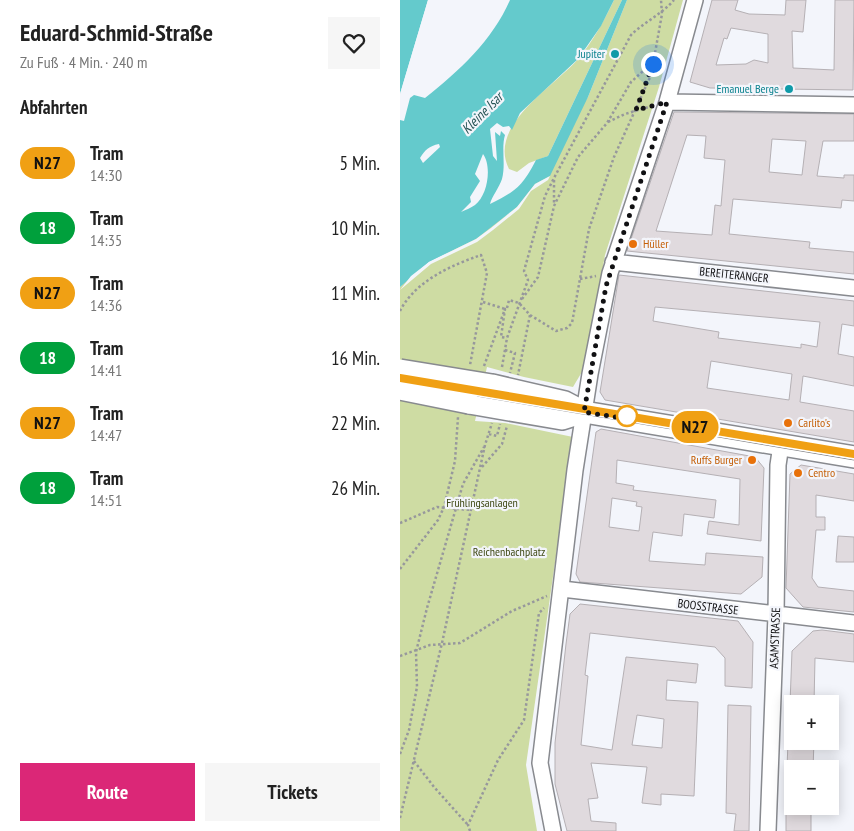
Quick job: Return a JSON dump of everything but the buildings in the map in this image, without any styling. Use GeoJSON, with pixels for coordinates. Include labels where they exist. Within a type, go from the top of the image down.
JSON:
{"type":"FeatureCollection","features":[{"type":"Feature","properties":{"kind":"main road"},"geometry":{"type":"LineString","coordinates":[[400,370],[501,377],[584,412],[854,457]]}},
{"type":"Feature","properties":{"kind":"main road"},"geometry":{"type":"LineString","coordinates":[[400,389],[490,414],[562,419],[584,412]]}},
{"type":"Feature","properties":{"kind":"street"},"geometry":{"type":"LineString","coordinates":[[554,831],[540,764],[584,412],[606,286],[667,102],[695,0]]}},
{"type":"Feature","properties":{"kind":"street"},"geometry":{"type":"LineString","coordinates":[[667,102],[854,105]]}},
{"type":"Feature","properties":{"kind":"street","name":"BEREITERANGER"},"geometry":{"type":"LineString","coordinates":[[613,262],[854,288]]}},
{"type":"Feature","properties":{"kind":"street","name":"ASAMSTRASSE"},"geometry":{"type":"LineString","coordinates":[[768,831],[776,615],[778,466],[781,445]]}},
{"type":"Feature","properties":{"kind":"street","name":"BOOSSTRASSE"},"geometry":{"type":"LineString","coordinates":[[562,589],[776,615],[854,622]]}},
{"type":"Feature","properties":{"kind":"path"},"geometry":{"type":"LineString","coordinates":[[471,363],[483,367],[509,300],[519,303],[530,315],[556,331],[567,328],[572,323],[589,229],[614,157],[651,75],[662,14],[661,0]]}},
{"type":"Feature","properties":{"kind":"path"},"geometry":{"type":"LineString","coordinates":[[501,377],[507,338],[528,280],[524,271],[545,196],[631,35],[640,26],[662,14],[674,0]]}},
{"type":"Feature","properties":{"kind":"path"},"geometry":{"type":"LineString","coordinates":[[554,206],[578,157],[607,123],[631,82],[642,72],[655,53]]}},
{"type":"Feature","properties":{"kind":"path"},"geometry":{"type":"LineString","coordinates":[[607,123],[636,110],[667,102]]}},
{"type":"Feature","properties":{"kind":"path"},"geometry":{"type":"LineString","coordinates":[[519,303],[538,277],[554,206],[554,178]]}},
{"type":"Feature","properties":{"kind":"path"},"geometry":{"type":"LineString","coordinates":[[400,311],[403,304],[431,277],[481,255],[487,273],[483,302],[468,372]]}},
{"type":"Feature","properties":{"kind":"path"},"geometry":{"type":"LineString","coordinates":[[483,302],[506,309]]}},
{"type":"Feature","properties":{"kind":"path"},"geometry":{"type":"LineString","coordinates":[[506,309],[501,337],[507,338]]}},
{"type":"Feature","properties":{"kind":"path"},"geometry":{"type":"LineString","coordinates":[[517,381],[530,315]]}},
{"type":"Feature","properties":{"kind":"path"},"geometry":{"type":"LineString","coordinates":[[501,377],[515,353],[505,350]]}},
{"type":"Feature","properties":{"kind":"path"},"geometry":{"type":"LineString","coordinates":[[400,568],[438,520],[444,507],[455,462],[459,411]]}},
{"type":"Feature","properties":{"kind":"path"},"geometry":{"type":"LineString","coordinates":[[400,818],[442,644],[489,434],[490,414]]}},
{"type":"Feature","properties":{"kind":"path"},"geometry":{"type":"LineString","coordinates":[[481,468],[502,444],[509,417]]}},
{"type":"Feature","properties":{"kind":"path"},"geometry":{"type":"LineString","coordinates":[[489,434],[497,436]]}},
{"type":"Feature","properties":{"kind":"path"},"geometry":{"type":"LineString","coordinates":[[400,754],[408,730],[417,687],[416,652],[463,484],[485,446]]}},
{"type":"Feature","properties":{"kind":"path"},"geometry":{"type":"LineString","coordinates":[[400,523],[428,509],[444,507],[471,510]]}},
{"type":"Feature","properties":{"kind":"path"},"geometry":{"type":"LineString","coordinates":[[400,656],[416,652],[430,645],[460,643],[512,611],[562,589]]}},
{"type":"Feature","properties":{"kind":"path"},"geometry":{"type":"LineString","coordinates":[[468,825],[498,760],[524,720],[539,613],[545,607]]}},
{"type":"Feature","properties":{"kind":"path"},"geometry":{"type":"LineString","coordinates":[[414,761],[468,825],[470,831]]}},
{"type":"Feature","properties":{"kind":"green space"},"geometry":{"type":"Polygon","coordinates":[[[614,0],[622,0],[548,156],[529,163],[517,172],[509,169],[505,153],[507,137],[515,122],[526,108],[578,59],[598,31],[614,0]]]}},
{"type":"Feature","properties":{"kind":"green space","name":"Frühlingsanlagen"},"geometry":{"type":"Polygon","coordinates":[[[627,0],[683,0],[659,87],[605,255],[586,365],[573,387],[487,367],[475,421],[505,423],[573,437],[526,765],[537,831],[400,831],[400,287],[411,276],[510,213],[588,97],[627,0]]]}},
{"type":"Feature","properties":{"kind":"water"},"geometry":{"type":"Polygon","coordinates":[[[400,0],[428,0],[400,94],[400,0]]]}},
{"type":"Feature","properties":{"kind":"water","name":"Kleine Isar"},"geometry":{"type":"Polygon","coordinates":[[[510,0],[614,0],[601,26],[578,59],[520,113],[512,130],[509,126],[503,127],[497,123],[490,129],[493,156],[497,161],[495,132],[500,136],[501,131],[505,135],[502,179],[490,204],[517,187],[527,176],[536,160],[548,156],[622,0],[627,0],[588,97],[550,176],[535,184],[517,207],[476,239],[429,262],[400,287],[400,120],[404,121],[410,98],[414,95],[425,98],[450,77],[474,54],[503,15],[510,0]],[[439,144],[430,147],[424,153],[420,158],[423,163],[440,147],[439,144]],[[483,154],[475,174],[480,181],[470,197],[471,202],[461,212],[475,205],[486,188],[488,173],[486,159],[483,154]]]}},
{"type":"Feature","properties":{"kind":"pier"},"geometry":{"type":"Polygon","coordinates":[[[428,0],[430,1],[400,96],[400,94],[428,0]]]}},
{"type":"Feature","properties":{"kind":"pier"},"geometry":{"type":"Polygon","coordinates":[[[550,176],[548,180],[531,191],[519,209],[493,230],[477,242],[431,264],[400,290],[411,276],[429,262],[476,239],[491,228],[517,207],[535,184],[550,176]]]}},
{"type":"Feature","properties":{"kind":"tram line","name":"N27"},"geometry":{"type":"LineString","coordinates":[[400,378],[854,454]]}},
{"type":"Feature","properties":{"kind":"tram line"},"geometry":{"type":"LineString","coordinates":[[400,383],[854,460]]}},
{"type":"Feature","properties":{"kind":"place","name":"Jupiter"},"geometry":{"type":"Point","coordinates":[615,54]}},
{"type":"Feature","properties":{"kind":"place","name":"Emanuel Berge"},"geometry":{"type":"Point","coordinates":[789,89]}},
{"type":"Feature","properties":{"kind":"place","name":"Hüller"},"geometry":{"type":"Point","coordinates":[633,244]}},
{"type":"Feature","properties":{"kind":"place","name":"Carlito's"},"geometry":{"type":"Point","coordinates":[788,423]}},
{"type":"Feature","properties":{"kind":"place","name":"Ruffs Burger"},"geometry":{"type":"Point","coordinates":[752,460]}},
{"type":"Feature","properties":{"kind":"place","name":"Centro"},"geometry":{"type":"Point","coordinates":[798,473]}},
{"type":"Feature","properties":{"kind":"route"},"geometry":{"type":"LineString","coordinates":[[627,416],[634,420],[584,412],[606,286],[667,102],[636,110],[651,75],[653,64]]}},
{"type":"Feature","properties":{"kind":"park label","name":"Reichenbachplatz"},"geometry":{"type":"Point","coordinates":[509,552]}}]}
